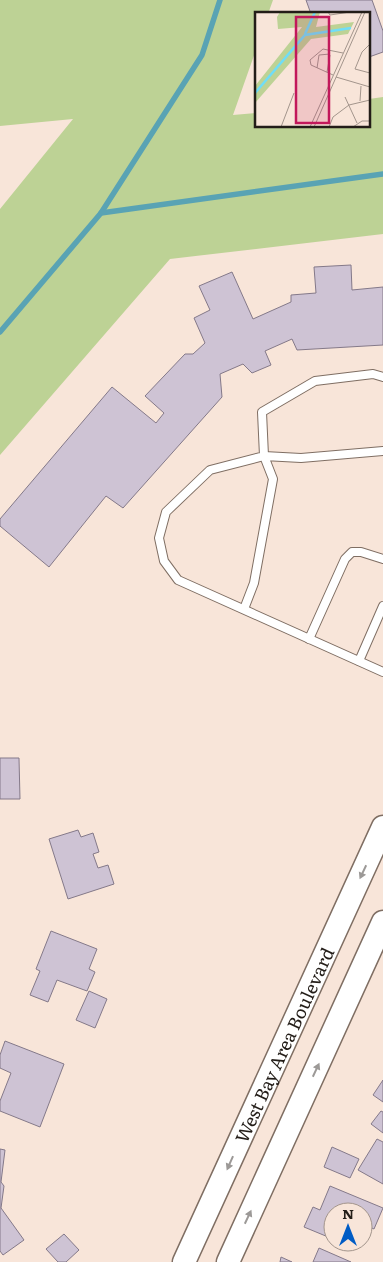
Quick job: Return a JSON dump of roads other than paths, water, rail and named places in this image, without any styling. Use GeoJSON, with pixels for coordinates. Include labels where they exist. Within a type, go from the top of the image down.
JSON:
{"type":"FeatureCollection","features":[{"type":"Feature","properties":{"kind":"main road","name":"West Bay Area Boulevard"},"geometry":{"type":"LineString","coordinates":[[184,1262],[383,828]]}},
{"type":"Feature","properties":{"kind":"main road"},"geometry":{"type":"LineString","coordinates":[[228,1262],[383,922]]}},
{"type":"Feature","properties":{"kind":"lane"},"geometry":{"type":"LineString","coordinates":[[244,610],[254,583],[274,479],[264,456],[262,412],[315,381],[373,374],[383,377]]}},
{"type":"Feature","properties":{"kind":"lane"},"geometry":{"type":"LineString","coordinates":[[383,451],[301,458],[264,456],[210,470],[166,512],[159,538],[164,561],[178,580],[383,672]]}},
{"type":"Feature","properties":{"kind":"lane"},"geometry":{"type":"LineString","coordinates":[[309,639],[345,559],[352,552],[361,552],[383,559]]}},
{"type":"Feature","properties":{"kind":"lane"},"geometry":{"type":"LineString","coordinates":[[359,661],[383,606]]}},
{"type":"Feature","properties":{"kind":"waterway"},"geometry":{"type":"LineString","coordinates":[[101,213],[202,55],[220,0]]}},
{"type":"Feature","properties":{"kind":"waterway"},"geometry":{"type":"LineString","coordinates":[[0,332],[101,213],[383,174]]}}]}
